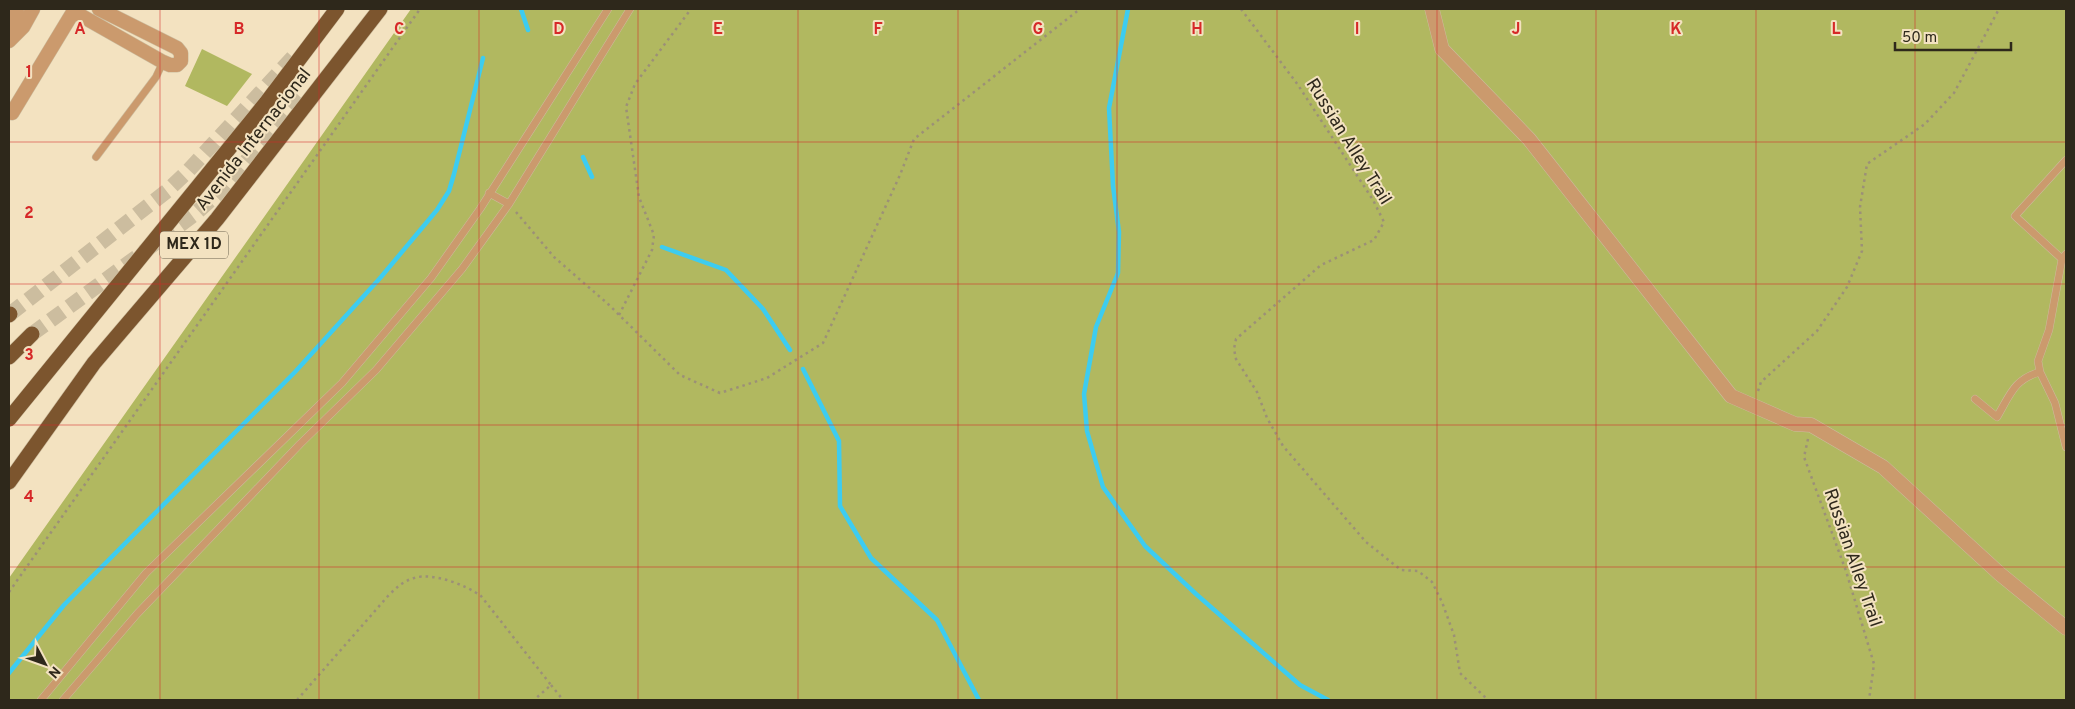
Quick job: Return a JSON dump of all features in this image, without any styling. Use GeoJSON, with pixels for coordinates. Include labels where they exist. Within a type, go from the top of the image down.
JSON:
{"type":"FeatureCollection","features":[{"type":"Feature","properties":{"kind":"highway","name":"Avenida Internacional"},"geometry":{"type":"LineString","coordinates":[[9,419],[260,111],[337,9]]}},
{"type":"Feature","properties":{"kind":"highway","name":"Avenida Internacional"},"geometry":{"type":"LineString","coordinates":[[9,482],[94,363],[217,218],[380,9]]}},
{"type":"Feature","properties":{"kind":"highway"},"geometry":{"type":"LineString","coordinates":[[9,357],[32,334]]}},
{"type":"Feature","properties":{"kind":"street"},"geometry":{"type":"LineString","coordinates":[[9,40],[9,30],[17,9]]}},
{"type":"Feature","properties":{"kind":"street"},"geometry":{"type":"LineString","coordinates":[[9,40],[23,27],[33,9]]}},
{"type":"Feature","properties":{"kind":"street"},"geometry":{"type":"LineString","coordinates":[[12,112],[76,9],[80,15],[170,66],[177,65],[181,61],[181,53],[177,48],[99,9]]}},
{"type":"Feature","properties":{"kind":"street"},"geometry":{"type":"LineString","coordinates":[[1432,9],[1442,49],[1528,139],[1731,396],[1795,424],[1811,425],[1883,467],[2000,574],[2066,628]]}},
{"type":"Feature","properties":{"kind":"lane"},"geometry":{"type":"LineString","coordinates":[[41,700],[146,573],[342,383],[431,278],[489,193],[608,9]]}},
{"type":"Feature","properties":{"kind":"lane"},"geometry":{"type":"LineString","coordinates":[[64,700],[137,614],[300,444],[376,370],[462,269],[509,204],[630,9]]}},
{"type":"Feature","properties":{"kind":"lane"},"geometry":{"type":"LineString","coordinates":[[96,157],[156,77],[163,62]]}},
{"type":"Feature","properties":{"kind":"lane"},"geometry":{"type":"LineString","coordinates":[[2066,160],[2015,216],[2064,256],[2049,330],[2038,361],[2040,372],[2055,403],[2066,447]]}},
{"type":"Feature","properties":{"kind":"lane"},"geometry":{"type":"LineString","coordinates":[[489,193],[509,204]]}},
{"type":"Feature","properties":{"kind":"lane"},"geometry":{"type":"LineString","coordinates":[[1975,399],[1997,417],[2016,384],[2026,376],[2040,372]]}},
{"type":"Feature","properties":{"kind":"path"},"geometry":{"type":"LineString","coordinates":[[9,592],[420,9]]}},
{"type":"Feature","properties":{"kind":"path"},"geometry":{"type":"LineString","coordinates":[[619,315],[652,250],[654,235],[639,197],[626,106],[635,84],[691,9]]}},
{"type":"Feature","properties":{"kind":"path"},"geometry":{"type":"LineString","coordinates":[[509,204],[554,256],[619,315],[680,375],[720,393],[767,378],[823,343],[900,175],[914,138],[1080,9]]}},
{"type":"Feature","properties":{"kind":"path","name":"Russian Alley Trail"},"geometry":{"type":"LineString","coordinates":[[1241,9],[1298,85],[1373,200],[1384,222],[1374,240],[1321,265],[1236,339],[1234,349],[1236,359],[1257,392],[1266,418],[1283,446],[1366,542],[1401,570],[1418,571],[1432,582],[1442,602],[1454,635],[1460,673],[1488,700]]}},
{"type":"Feature","properties":{"kind":"path"},"geometry":{"type":"LineString","coordinates":[[1749,404],[1754,399],[1761,382],[1817,330],[1846,287],[1862,251],[1860,207],[1866,164],[1925,124],[1954,93],[2000,9]]}},
{"type":"Feature","properties":{"kind":"path","name":"Russian Alley Trail"},"geometry":{"type":"LineString","coordinates":[[1811,425],[1804,457],[1846,571],[1874,664],[1869,700]]}},
{"type":"Feature","properties":{"kind":"path"},"geometry":{"type":"LineString","coordinates":[[297,700],[388,596],[400,584],[416,577],[441,579],[470,588],[481,596],[563,700]]}},
{"type":"Feature","properties":{"kind":"path"},"geometry":{"type":"LineString","coordinates":[[534,700],[551,685]]}},
{"type":"Feature","properties":{"kind":"green space"},"geometry":{"type":"Polygon","coordinates":[[[411,9],[2066,9],[2066,700],[9,700],[9,578],[411,9]]]}},
{"type":"Feature","properties":{"kind":"green space"},"geometry":{"type":"Polygon","coordinates":[[[202,49],[252,74],[227,106],[185,86],[202,49]]]}},
{"type":"Feature","properties":{"kind":"waterway"},"geometry":{"type":"LineString","coordinates":[[521,9],[528,30]]}},
{"type":"Feature","properties":{"kind":"waterway"},"geometry":{"type":"LineString","coordinates":[[1128,9],[1109,108],[1113,186],[1119,232],[1118,273],[1096,327],[1084,394],[1087,431],[1103,487],[1145,546],[1196,594],[1300,685],[1328,700]]}},
{"type":"Feature","properties":{"kind":"waterway"},"geometry":{"type":"LineString","coordinates":[[9,673],[64,605],[295,372],[381,277],[437,210],[449,191],[483,58]]}},
{"type":"Feature","properties":{"kind":"waterway"},"geometry":{"type":"LineString","coordinates":[[583,157],[592,177]]}},
{"type":"Feature","properties":{"kind":"waterway"},"geometry":{"type":"LineString","coordinates":[[662,247],[726,270],[763,309],[790,350]]}},
{"type":"Feature","properties":{"kind":"waterway"},"geometry":{"type":"LineString","coordinates":[[803,369],[839,441],[840,506],[871,558],[937,620],[979,700]]}},
{"type":"Feature","properties":{"kind":"tunnel"},"geometry":{"type":"LineString","coordinates":[[10,314],[167,191],[188,171],[296,54]]}},
{"type":"Feature","properties":{"kind":"tunnel"},"geometry":{"type":"LineString","coordinates":[[32,334],[195,214],[216,195],[306,94]]}}]}
